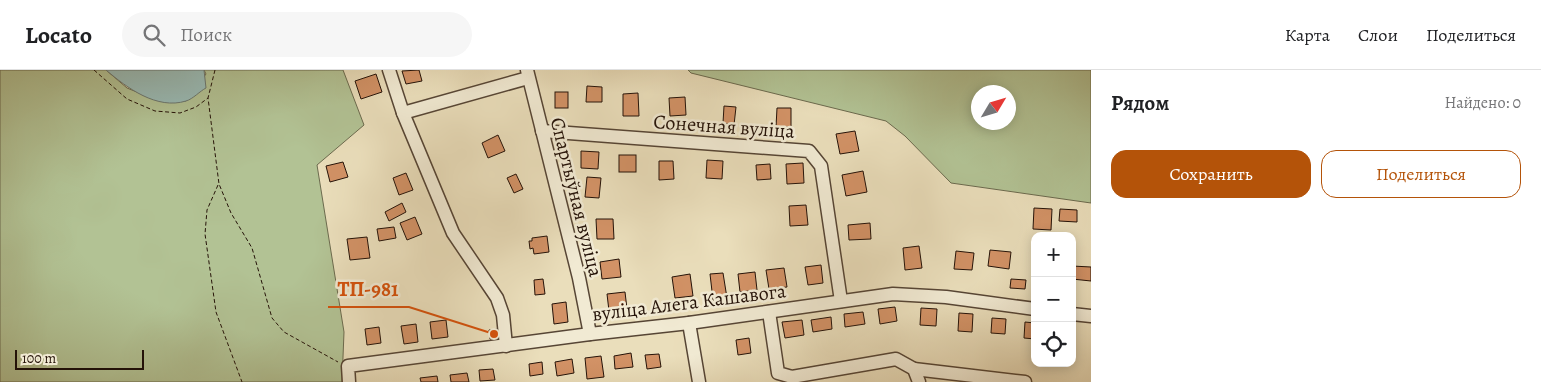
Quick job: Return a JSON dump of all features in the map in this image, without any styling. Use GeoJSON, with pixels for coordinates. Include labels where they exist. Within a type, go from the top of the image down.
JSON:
{"type":"FeatureCollection","features":[{"type":"Feature","properties":{"kind":"street"},"geometry":{"type":"LineString","coordinates":[[389,70],[403,113],[453,233],[497,298],[503,315],[506,346]]}},
{"type":"Feature","properties":{"kind":"street"},"geometry":{"type":"LineString","coordinates":[[403,113],[528,74]]}},
{"type":"Feature","properties":{"kind":"street","name":"Спартыўная вуліца"},"geometry":{"type":"LineString","coordinates":[[528,74],[579,278],[590,334]]}},
{"type":"Feature","properties":{"kind":"street","name":"Сонечная вуліца"},"geometry":{"type":"LineString","coordinates":[[542,131],[809,151],[821,166],[840,301]]}},
{"type":"Feature","properties":{"kind":"street","name":"вуліца Алега Кашавога"},"geometry":{"type":"LineString","coordinates":[[348,366],[689,323],[893,294],[946,297],[1031,308]]}},
{"type":"Feature","properties":{"kind":"street"},"geometry":{"type":"LineString","coordinates":[[769,312],[778,373],[792,377],[896,359],[914,369],[1025,382]]}},
{"type":"Feature","properties":{"kind":"street"},"geometry":{"type":"LineString","coordinates":[[1076,314],[1091,316]]}},
{"type":"Feature","properties":{"kind":"street"},"geometry":{"type":"LineString","coordinates":[[689,323],[699,382]]}},
{"type":"Feature","properties":{"kind":"street"},"geometry":{"type":"LineString","coordinates":[[348,366],[349,382]]}},
{"type":"Feature","properties":{"kind":"street"},"geometry":{"type":"LineString","coordinates":[[914,369],[919,382]]}},
{"type":"Feature","properties":{"kind":"path"},"geometry":{"type":"LineString","coordinates":[[94,70],[127,99],[155,111],[180,113],[196,107],[208,98]]}},
{"type":"Feature","properties":{"kind":"path"},"geometry":{"type":"LineString","coordinates":[[216,70],[208,98],[219,184],[231,213],[252,248],[272,318],[284,332],[333,360],[348,366]]}},
{"type":"Feature","properties":{"kind":"path"},"geometry":{"type":"LineString","coordinates":[[219,184],[207,210],[205,234],[216,312],[242,382]]}},
{"type":"Feature","properties":{"kind":"green space"},"geometry":{"type":"Polygon","coordinates":[[[0,70],[106,70],[127,88],[159,101],[186,101],[206,74],[204,70],[343,70],[364,125],[317,165],[344,332],[342,382],[0,382],[0,70]]]}},
{"type":"Feature","properties":{"kind":"green space"},"geometry":{"type":"Polygon","coordinates":[[[688,70],[1091,70],[1091,203],[951,183],[905,136],[886,121],[691,73],[688,70]]]}},
{"type":"Feature","properties":{"kind":"water"},"geometry":{"type":"Polygon","coordinates":[[[106,70],[204,70],[206,88],[186,101],[164,102],[143,96],[123,84],[106,70]]]}},
{"type":"Feature","properties":{"kind":"building"},"geometry":{"type":"Polygon","coordinates":[[[419,70],[422,81],[406,84],[402,71],[419,70]]]}},
{"type":"Feature","properties":{"kind":"building"},"geometry":{"type":"Polygon","coordinates":[[[376,74],[382,92],[361,99],[355,81],[376,74]]]}},
{"type":"Feature","properties":{"kind":"building"},"geometry":{"type":"Polygon","coordinates":[[[587,86],[602,87],[602,102],[586,102],[587,86]]]}},
{"type":"Feature","properties":{"kind":"building"},"geometry":{"type":"Polygon","coordinates":[[[555,92],[568,92],[568,108],[555,108],[555,92]]]}},
{"type":"Feature","properties":{"kind":"building"},"geometry":{"type":"Polygon","coordinates":[[[638,93],[639,116],[623,116],[623,94],[638,93]]]}},
{"type":"Feature","properties":{"kind":"building"},"geometry":{"type":"Polygon","coordinates":[[[685,97],[686,115],[670,116],[669,98],[685,97]]]}},
{"type":"Feature","properties":{"kind":"building"},"geometry":{"type":"Polygon","coordinates":[[[724,106],[736,107],[734,125],[723,123],[724,106]]]}},
{"type":"Feature","properties":{"kind":"building"},"geometry":{"type":"Polygon","coordinates":[[[777,108],[791,108],[791,127],[776,127],[777,108]]]}},
{"type":"Feature","properties":{"kind":"building"},"geometry":{"type":"Polygon","coordinates":[[[855,131],[859,151],[840,154],[836,134],[855,131]]]}},
{"type":"Feature","properties":{"kind":"building"},"geometry":{"type":"Polygon","coordinates":[[[498,135],[505,151],[488,158],[482,143],[498,135]]]}},
{"type":"Feature","properties":{"kind":"building"},"geometry":{"type":"Polygon","coordinates":[[[581,151],[599,152],[598,169],[581,168],[581,151]]]}},
{"type":"Feature","properties":{"kind":"building"},"geometry":{"type":"Polygon","coordinates":[[[619,155],[636,155],[636,172],[619,172],[619,155]]]}},
{"type":"Feature","properties":{"kind":"building"},"geometry":{"type":"Polygon","coordinates":[[[707,160],[723,161],[722,179],[706,178],[707,160]]]}},
{"type":"Feature","properties":{"kind":"building"},"geometry":{"type":"Polygon","coordinates":[[[659,161],[673,161],[674,179],[659,180],[659,161]]]}},
{"type":"Feature","properties":{"kind":"building"},"geometry":{"type":"Polygon","coordinates":[[[343,162],[348,177],[330,182],[326,166],[343,162]]]}},
{"type":"Feature","properties":{"kind":"building"},"geometry":{"type":"Polygon","coordinates":[[[803,163],[804,183],[787,184],[786,164],[803,163]]]}},
{"type":"Feature","properties":{"kind":"building"},"geometry":{"type":"Polygon","coordinates":[[[770,164],[771,179],[757,180],[756,165],[770,164]]]}},
{"type":"Feature","properties":{"kind":"building"},"geometry":{"type":"Polygon","coordinates":[[[863,171],[867,192],[846,196],[842,175],[863,171]]]}},
{"type":"Feature","properties":{"kind":"building"},"geometry":{"type":"Polygon","coordinates":[[[406,173],[413,190],[399,195],[393,178],[406,173]]]}},
{"type":"Feature","properties":{"kind":"building"},"geometry":{"type":"Polygon","coordinates":[[[516,174],[523,189],[514,193],[507,178],[516,174]]]}},
{"type":"Feature","properties":{"kind":"building"},"geometry":{"type":"Polygon","coordinates":[[[587,177],[601,178],[599,198],[585,197],[587,177]]]}},
{"type":"Feature","properties":{"kind":"building"},"geometry":{"type":"Polygon","coordinates":[[[402,203],[406,212],[389,221],[385,212],[402,203]]]}},
{"type":"Feature","properties":{"kind":"building"},"geometry":{"type":"Polygon","coordinates":[[[806,205],[808,225],[790,226],[789,206],[806,205]]]}},
{"type":"Feature","properties":{"kind":"building"},"geometry":{"type":"Polygon","coordinates":[[[1034,208],[1052,209],[1051,230],[1033,229],[1034,208]]]}},
{"type":"Feature","properties":{"kind":"building"},"geometry":{"type":"Polygon","coordinates":[[[1060,209],[1077,210],[1077,222],[1059,221],[1060,209]]]}},
{"type":"Feature","properties":{"kind":"building"},"geometry":{"type":"Polygon","coordinates":[[[415,217],[422,234],[407,240],[400,223],[415,217]]]}},
{"type":"Feature","properties":{"kind":"building"},"geometry":{"type":"Polygon","coordinates":[[[596,219],[613,219],[614,239],[597,239],[596,219]]]}},
{"type":"Feature","properties":{"kind":"building"},"geometry":{"type":"Polygon","coordinates":[[[870,223],[871,239],[849,240],[848,225],[870,223]]]}},
{"type":"Feature","properties":{"kind":"building"},"geometry":{"type":"Polygon","coordinates":[[[394,227],[396,238],[379,241],[377,229],[394,227]]]}},
{"type":"Feature","properties":{"kind":"building"},"geometry":{"type":"Polygon","coordinates":[[[547,236],[549,252],[534,254],[533,248],[530,249],[529,241],[532,241],[532,238],[547,236]]]}},
{"type":"Feature","properties":{"kind":"building"},"geometry":{"type":"Polygon","coordinates":[[[367,237],[370,258],[350,260],[347,239],[367,237]]]}},
{"type":"Feature","properties":{"kind":"building"},"geometry":{"type":"Polygon","coordinates":[[[919,246],[922,268],[905,270],[903,248],[919,246]]]}},
{"type":"Feature","properties":{"kind":"building"},"geometry":{"type":"Polygon","coordinates":[[[990,250],[1011,252],[1009,269],[988,266],[990,250]]]}},
{"type":"Feature","properties":{"kind":"building"},"geometry":{"type":"Polygon","coordinates":[[[956,251],[974,253],[972,270],[954,269],[956,251]]]}},
{"type":"Feature","properties":{"kind":"building"},"geometry":{"type":"Polygon","coordinates":[[[619,259],[621,277],[602,279],[600,262],[619,259]]]}},
{"type":"Feature","properties":{"kind":"building"},"geometry":{"type":"Polygon","coordinates":[[[821,265],[823,283],[808,285],[805,267],[821,265]]]}},
{"type":"Feature","properties":{"kind":"building"},"geometry":{"type":"Polygon","coordinates":[[[1076,266],[1091,267],[1091,281],[1076,279],[1076,266]]]}},
{"type":"Feature","properties":{"kind":"building"},"geometry":{"type":"Polygon","coordinates":[[[784,268],[787,287],[769,289],[766,270],[784,268]]]}},
{"type":"Feature","properties":{"kind":"building"},"geometry":{"type":"Polygon","coordinates":[[[755,272],[757,290],[740,292],[738,274],[755,272]]]}},
{"type":"Feature","properties":{"kind":"building"},"geometry":{"type":"Polygon","coordinates":[[[723,273],[727,298],[713,300],[710,274],[723,273]]]}},
{"type":"Feature","properties":{"kind":"building"},"geometry":{"type":"Polygon","coordinates":[[[690,274],[693,296],[675,298],[672,277],[690,274]]]}},
{"type":"Feature","properties":{"kind":"building"},"geometry":{"type":"Polygon","coordinates":[[[543,279],[545,294],[535,295],[534,280],[543,279]]]}},
{"type":"Feature","properties":{"kind":"building"},"geometry":{"type":"Polygon","coordinates":[[[1011,279],[1026,280],[1025,289],[1010,288],[1011,279]]]}},
{"type":"Feature","properties":{"kind":"building"},"geometry":{"type":"Polygon","coordinates":[[[625,292],[627,309],[609,311],[607,294],[625,292]]]}},
{"type":"Feature","properties":{"kind":"building"},"geometry":{"type":"Polygon","coordinates":[[[566,302],[568,322],[554,324],[552,304],[566,302]]]}},
{"type":"Feature","properties":{"kind":"building"},"geometry":{"type":"Polygon","coordinates":[[[895,307],[897,321],[880,324],[878,309],[895,307]]]}},
{"type":"Feature","properties":{"kind":"building"},"geometry":{"type":"Polygon","coordinates":[[[921,308],[937,309],[936,326],[920,325],[921,308]]]}},
{"type":"Feature","properties":{"kind":"building"},"geometry":{"type":"Polygon","coordinates":[[[863,312],[865,324],[845,327],[844,314],[863,312]]]}},
{"type":"Feature","properties":{"kind":"building"},"geometry":{"type":"Polygon","coordinates":[[[959,313],[973,314],[972,332],[958,331],[959,313]]]}},
{"type":"Feature","properties":{"kind":"building"},"geometry":{"type":"Polygon","coordinates":[[[831,317],[832,329],[813,332],[811,320],[831,317]]]}},
{"type":"Feature","properties":{"kind":"building"},"geometry":{"type":"Polygon","coordinates":[[[992,318],[1006,319],[1005,334],[991,333],[992,318]]]}},
{"type":"Feature","properties":{"kind":"building"},"geometry":{"type":"Polygon","coordinates":[[[446,320],[448,337],[432,339],[430,322],[446,320]]]}},
{"type":"Feature","properties":{"kind":"building"},"geometry":{"type":"Polygon","coordinates":[[[802,320],[804,335],[785,338],[782,322],[802,320]]]}},
{"type":"Feature","properties":{"kind":"building"},"geometry":{"type":"Polygon","coordinates":[[[1025,322],[1031,323],[1031,339],[1024,338],[1025,322]]]}},
{"type":"Feature","properties":{"kind":"building"},"geometry":{"type":"Polygon","coordinates":[[[416,324],[418,342],[404,344],[401,326],[416,324]]]}},
{"type":"Feature","properties":{"kind":"building"},"geometry":{"type":"Polygon","coordinates":[[[379,327],[381,343],[367,345],[365,329],[379,327]]]}},
{"type":"Feature","properties":{"kind":"building"},"geometry":{"type":"Polygon","coordinates":[[[499,329],[500,338],[490,339],[489,330],[499,329]]]}},
{"type":"Feature","properties":{"kind":"building"},"geometry":{"type":"Polygon","coordinates":[[[749,338],[751,353],[738,355],[736,340],[749,338]]]}},
{"type":"Feature","properties":{"kind":"building"},"geometry":{"type":"Polygon","coordinates":[[[631,353],[633,367],[615,369],[614,356],[631,353]]]}},
{"type":"Feature","properties":{"kind":"building"},"geometry":{"type":"Polygon","coordinates":[[[659,354],[661,367],[647,369],[645,355],[659,354]]]}},
{"type":"Feature","properties":{"kind":"building"},"geometry":{"type":"Polygon","coordinates":[[[601,356],[604,377],[587,379],[585,358],[601,356]]]}},
{"type":"Feature","properties":{"kind":"building"},"geometry":{"type":"Polygon","coordinates":[[[572,359],[574,373],[557,376],[555,362],[572,359]]]}},
{"type":"Feature","properties":{"kind":"building"},"geometry":{"type":"Polygon","coordinates":[[[542,362],[543,374],[530,376],[529,364],[542,362]]]}},
{"type":"Feature","properties":{"kind":"building"},"geometry":{"type":"Polygon","coordinates":[[[493,369],[495,380],[480,381],[479,370],[493,369]]]}},
{"type":"Feature","properties":{"kind":"building"},"geometry":{"type":"Polygon","coordinates":[[[467,373],[469,382],[451,382],[450,375],[467,373]]]}},
{"type":"Feature","properties":{"kind":"building"},"geometry":{"type":"Polygon","coordinates":[[[437,376],[438,382],[421,382],[420,378],[437,376]]]}},
{"type":"Feature","properties":{"kind":"place","name":"ТП-981"},"geometry":{"type":"Point","coordinates":[494,334]}}]}
